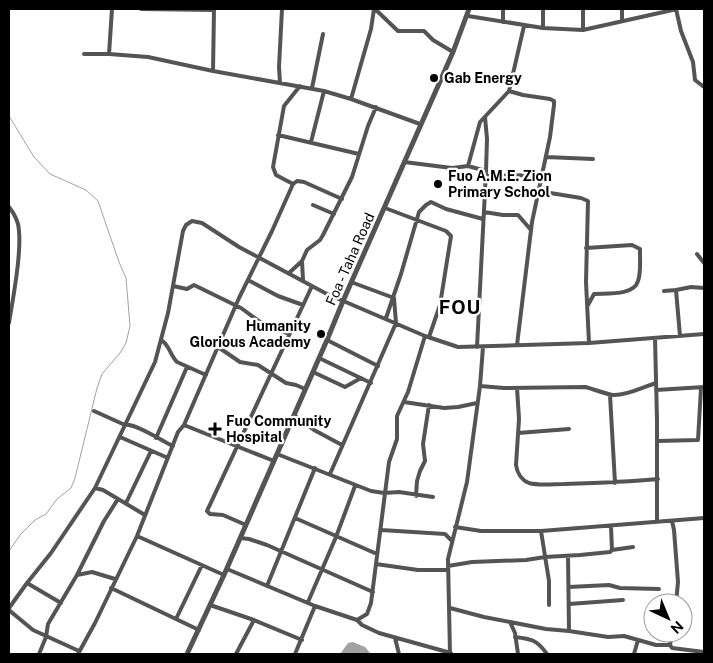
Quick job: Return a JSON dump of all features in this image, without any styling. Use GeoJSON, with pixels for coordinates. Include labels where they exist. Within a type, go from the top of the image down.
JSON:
{"type":"FeatureCollection","features":[{"type":"Feature","properties":{"kind":"street"},"geometry":{"type":"LineString","coordinates":[[109,54],[112,9]]}},
{"type":"Feature","properties":{"kind":"street"},"geometry":{"type":"LineString","coordinates":[[141,9],[214,9],[214,71]]}},
{"type":"Feature","properties":{"kind":"street"},"geometry":{"type":"LineString","coordinates":[[280,84],[282,9]]}},
{"type":"Feature","properties":{"kind":"street"},"geometry":{"type":"LineString","coordinates":[[375,9],[398,31],[424,31],[432,40],[452,52]]}},
{"type":"Feature","properties":{"kind":"street"},"geometry":{"type":"LineString","coordinates":[[351,99],[372,29],[375,9]]}},
{"type":"Feature","properties":{"kind":"street","name":"Foa - Taha Road"},"geometry":{"type":"LineString","coordinates":[[186,654],[227,569],[328,340],[343,300],[385,208],[468,16],[469,9]]}},
{"type":"Feature","properties":{"kind":"street"},"geometry":{"type":"LineString","coordinates":[[503,9],[504,22]]}},
{"type":"Feature","properties":{"kind":"street"},"geometry":{"type":"LineString","coordinates":[[543,9],[543,28]]}},
{"type":"Feature","properties":{"kind":"street"},"geometry":{"type":"LineString","coordinates":[[583,9],[583,30]]}},
{"type":"Feature","properties":{"kind":"street"},"geometry":{"type":"LineString","coordinates":[[622,9],[622,20]]}},
{"type":"Feature","properties":{"kind":"street"},"geometry":{"type":"LineString","coordinates":[[651,9],[651,14]]}},
{"type":"Feature","properties":{"kind":"street"},"geometry":{"type":"LineString","coordinates":[[468,16],[524,26],[583,30],[676,9],[687,50],[694,62],[694,77],[704,87]]}},
{"type":"Feature","properties":{"kind":"street"},"geometry":{"type":"LineString","coordinates":[[468,166],[478,128],[485,117],[509,91],[524,26]]}},
{"type":"Feature","properties":{"kind":"street"},"geometry":{"type":"LineString","coordinates":[[312,88],[323,34]]}},
{"type":"Feature","properties":{"kind":"street"},"geometry":{"type":"LineString","coordinates":[[84,54],[148,57],[280,84],[312,88],[376,107],[420,124]]}},
{"type":"Feature","properties":{"kind":"street"},"geometry":{"type":"LineString","coordinates":[[293,184],[276,175],[274,163],[284,106],[300,86]]}},
{"type":"Feature","properties":{"kind":"street"},"geometry":{"type":"LineString","coordinates":[[311,142],[324,91]]}},
{"type":"Feature","properties":{"kind":"street"},"geometry":{"type":"LineString","coordinates":[[509,91],[523,95],[550,98],[554,101],[554,117],[531,230],[517,345]]}},
{"type":"Feature","properties":{"kind":"street"},"geometry":{"type":"LineString","coordinates":[[288,273],[302,261],[307,250],[320,240],[342,199],[352,177],[376,107]]}},
{"type":"Feature","properties":{"kind":"street"},"geometry":{"type":"LineString","coordinates":[[477,347],[486,174],[487,139],[485,117]]}},
{"type":"Feature","properties":{"kind":"street"},"geometry":{"type":"LineString","coordinates":[[278,135],[359,154]]}},
{"type":"Feature","properties":{"kind":"street"},"geometry":{"type":"LineString","coordinates":[[546,157],[593,159]]}},
{"type":"Feature","properties":{"kind":"street"},"geometry":{"type":"LineString","coordinates":[[404,162],[452,168],[468,166],[486,174],[541,176]]}},
{"type":"Feature","properties":{"kind":"street"},"geometry":{"type":"LineString","coordinates":[[342,199],[304,182],[297,181],[293,184],[258,258],[248,280],[236,305],[184,425],[178,432],[137,536],[78,653],[23,624],[9,610],[96,488],[158,356],[183,231],[186,225],[192,221],[202,223],[258,258],[312,286],[427,336],[458,347],[589,344],[704,334]]}},
{"type":"Feature","properties":{"kind":"street"},"geometry":{"type":"LineString","coordinates":[[538,191],[587,199],[586,248],[589,344]]}},
{"type":"Feature","properties":{"kind":"street"},"geometry":{"type":"LineString","coordinates":[[386,318],[394,298],[419,212],[428,202],[483,219]]}},
{"type":"Feature","properties":{"kind":"street"},"geometry":{"type":"LineString","coordinates":[[313,205],[334,214]]}},
{"type":"Feature","properties":{"kind":"street"},"geometry":{"type":"LineString","coordinates":[[9,207],[15,214],[18,237],[9,323]]}},
{"type":"Feature","properties":{"kind":"street"},"geometry":{"type":"LineString","coordinates":[[357,620],[369,611],[373,592],[384,493],[389,462],[397,439],[397,416],[440,305],[451,236],[418,220],[385,208]]}},
{"type":"Feature","properties":{"kind":"street"},"geometry":{"type":"LineString","coordinates":[[484,212],[518,215],[531,230]]}},
{"type":"Feature","properties":{"kind":"street"},"geometry":{"type":"LineString","coordinates":[[586,248],[632,245],[640,249],[638,283],[620,292],[594,294],[588,305]]}},
{"type":"Feature","properties":{"kind":"street"},"geometry":{"type":"LineString","coordinates":[[698,254],[704,263]]}},
{"type":"Feature","properties":{"kind":"street"},"geometry":{"type":"LineString","coordinates":[[302,261],[303,280]]}},
{"type":"Feature","properties":{"kind":"street"},"geometry":{"type":"LineString","coordinates":[[248,280],[278,296],[303,305]]}},
{"type":"Feature","properties":{"kind":"street"},"geometry":{"type":"LineString","coordinates":[[351,282],[394,298]]}},
{"type":"Feature","properties":{"kind":"street"},"geometry":{"type":"LineString","coordinates":[[173,286],[187,289],[194,285],[236,305],[263,324],[289,334]]}},
{"type":"Feature","properties":{"kind":"street"},"geometry":{"type":"LineString","coordinates":[[246,525],[223,515],[210,514],[206,511],[312,286]]}},
{"type":"Feature","properties":{"kind":"street"},"geometry":{"type":"LineString","coordinates":[[664,291],[691,287],[704,288]]}},
{"type":"Feature","properties":{"kind":"street"},"geometry":{"type":"LineString","coordinates":[[676,290],[680,336]]}},
{"type":"Feature","properties":{"kind":"street"},"geometry":{"type":"LineString","coordinates":[[330,474],[396,323],[394,298]]}},
{"type":"Feature","properties":{"kind":"street"},"geometry":{"type":"LineString","coordinates":[[655,338],[657,521]]}},
{"type":"Feature","properties":{"kind":"street"},"geometry":{"type":"LineString","coordinates":[[161,340],[166,343],[173,358],[179,364],[206,375]]}},
{"type":"Feature","properties":{"kind":"street"},"geometry":{"type":"LineString","coordinates":[[328,340],[378,366]]}},
{"type":"Feature","properties":{"kind":"street"},"geometry":{"type":"LineString","coordinates":[[218,347],[240,362],[258,365],[286,383],[305,389]]}},
{"type":"Feature","properties":{"kind":"street"},"geometry":{"type":"LineString","coordinates":[[227,569],[316,606],[357,620],[368,628],[395,638],[450,653],[448,568],[451,540],[467,482],[480,386],[483,347]]}},
{"type":"Feature","properties":{"kind":"street"},"geometry":{"type":"LineString","coordinates":[[319,358],[371,382]]}},
{"type":"Feature","properties":{"kind":"street"},"geometry":{"type":"LineString","coordinates":[[156,438],[187,367]]}},
{"type":"Feature","properties":{"kind":"street"},"geometry":{"type":"LineString","coordinates":[[313,372],[345,387],[361,378]]}},
{"type":"Feature","properties":{"kind":"street"},"geometry":{"type":"LineString","coordinates":[[480,386],[517,388],[585,387],[620,395],[656,382]]}},
{"type":"Feature","properties":{"kind":"street"},"geometry":{"type":"LineString","coordinates":[[517,388],[517,472],[525,481],[530,483],[556,484],[615,483],[658,479]]}},
{"type":"Feature","properties":{"kind":"street"},"geometry":{"type":"LineString","coordinates":[[656,390],[703,388],[698,440],[657,441]]}},
{"type":"Feature","properties":{"kind":"street"},"geometry":{"type":"LineString","coordinates":[[610,394],[615,483]]}},
{"type":"Feature","properties":{"kind":"street"},"geometry":{"type":"LineString","coordinates":[[404,402],[429,404],[444,408],[477,403]]}},
{"type":"Feature","properties":{"kind":"street"},"geometry":{"type":"LineString","coordinates":[[416,496],[418,476],[426,461],[423,444],[429,404]]}},
{"type":"Feature","properties":{"kind":"street"},"geometry":{"type":"LineString","coordinates":[[94,412],[125,425],[128,424],[142,429],[173,446]]}},
{"type":"Feature","properties":{"kind":"street"},"geometry":{"type":"LineString","coordinates":[[294,415],[314,430],[342,446]]}},
{"type":"Feature","properties":{"kind":"street"},"geometry":{"type":"LineString","coordinates":[[184,425],[274,461]]}},
{"type":"Feature","properties":{"kind":"street"},"geometry":{"type":"LineString","coordinates":[[518,433],[569,429]]}},
{"type":"Feature","properties":{"kind":"street"},"geometry":{"type":"LineString","coordinates":[[699,430],[704,430]]}},
{"type":"Feature","properties":{"kind":"street"},"geometry":{"type":"LineString","coordinates":[[120,437],[168,458]]}},
{"type":"Feature","properties":{"kind":"street"},"geometry":{"type":"LineString","coordinates":[[126,504],[151,451]]}},
{"type":"Feature","properties":{"kind":"street"},"geometry":{"type":"LineString","coordinates":[[277,454],[371,491],[384,493],[399,492],[433,497]]}},
{"type":"Feature","properties":{"kind":"street"},"geometry":{"type":"LineString","coordinates":[[267,586],[315,468]]}},
{"type":"Feature","properties":{"kind":"street"},"geometry":{"type":"LineString","coordinates":[[308,602],[336,537],[355,486]]}},
{"type":"Feature","properties":{"kind":"street"},"geometry":{"type":"LineString","coordinates":[[96,488],[118,498],[145,515]]}},
{"type":"Feature","properties":{"kind":"street"},"geometry":{"type":"LineString","coordinates":[[39,654],[46,637],[48,624],[77,575],[104,521],[118,498]]}},
{"type":"Feature","properties":{"kind":"street"},"geometry":{"type":"LineString","coordinates":[[295,518],[377,554]]}},
{"type":"Feature","properties":{"kind":"street"},"geometry":{"type":"LineString","coordinates":[[455,527],[481,531],[541,531],[611,527],[657,521],[704,518]]}},
{"type":"Feature","properties":{"kind":"street"},"geometry":{"type":"LineString","coordinates":[[672,521],[677,574],[676,593]]}},
{"type":"Feature","properties":{"kind":"street"},"geometry":{"type":"LineString","coordinates":[[611,527],[612,550]]}},
{"type":"Feature","properties":{"kind":"street"},"geometry":{"type":"LineString","coordinates":[[381,530],[445,534],[451,540]]}},
{"type":"Feature","properties":{"kind":"street"},"geometry":{"type":"LineString","coordinates":[[541,531],[549,581],[548,605]]}},
{"type":"Feature","properties":{"kind":"street"},"geometry":{"type":"LineString","coordinates":[[137,536],[224,575]]}},
{"type":"Feature","properties":{"kind":"street"},"geometry":{"type":"LineString","coordinates":[[240,538],[249,539],[373,592]]}},
{"type":"Feature","properties":{"kind":"street"},"geometry":{"type":"LineString","coordinates":[[376,564],[418,570],[448,568],[472,562],[526,560],[610,552],[612,550],[634,547]]}},
{"type":"Feature","properties":{"kind":"street"},"geometry":{"type":"LineString","coordinates":[[568,556],[569,630]]}},
{"type":"Feature","properties":{"kind":"street"},"geometry":{"type":"LineString","coordinates":[[176,620],[202,565]]}},
{"type":"Feature","properties":{"kind":"street"},"geometry":{"type":"LineString","coordinates":[[77,575],[92,572],[115,579]]}},
{"type":"Feature","properties":{"kind":"street"},"geometry":{"type":"LineString","coordinates":[[27,583],[61,603]]}},
{"type":"Feature","properties":{"kind":"street"},"geometry":{"type":"LineString","coordinates":[[569,587],[609,585],[620,588],[659,589]]}},
{"type":"Feature","properties":{"kind":"street"},"geometry":{"type":"LineString","coordinates":[[111,588],[199,630]]}},
{"type":"Feature","properties":{"kind":"street"},"geometry":{"type":"LineString","coordinates":[[569,604],[623,600]]}},
{"type":"Feature","properties":{"kind":"street"},"geometry":{"type":"LineString","coordinates":[[210,605],[254,620],[302,640]]}},
{"type":"Feature","properties":{"kind":"street"},"geometry":{"type":"LineString","coordinates":[[295,654],[316,606]]}},
{"type":"Feature","properties":{"kind":"street"},"geometry":{"type":"LineString","coordinates":[[450,608],[484,618],[546,629],[569,630],[608,637],[624,636],[656,645],[670,645],[672,648],[704,652]]}},
{"type":"Feature","properties":{"kind":"street"},"geometry":{"type":"LineString","coordinates":[[236,654],[254,620]]}},
{"type":"Feature","properties":{"kind":"street"},"geometry":{"type":"LineString","coordinates":[[510,622],[518,654]]}},
{"type":"Feature","properties":{"kind":"street"},"geometry":{"type":"LineString","coordinates":[[515,637],[532,640],[542,647],[547,654]]}},
{"type":"Feature","properties":{"kind":"street"},"geometry":{"type":"LineString","coordinates":[[395,638],[399,654]]}},
{"type":"Feature","properties":{"kind":"street"},"geometry":{"type":"LineString","coordinates":[[634,654],[638,640]]}},
{"type":"Feature","properties":{"kind":"shaded area"},"geometry":{"type":"Polygon","coordinates":[[[353,642],[365,647],[371,654],[340,654],[348,643],[353,642]]]}},
{"type":"Feature","properties":{"kind":"waterway"},"geometry":{"type":"LineString","coordinates":[[9,116],[34,157],[50,174],[86,190],[98,201],[126,278],[130,326],[126,343],[102,374],[71,488],[57,499],[46,514],[35,520],[20,535],[9,551]]}},
{"type":"Feature","properties":{"kind":"place","name":"Gab Energy"},"geometry":{"type":"Point","coordinates":[434,78]}},
{"type":"Feature","properties":{"kind":"place","name":"Fuo A.M.E. Zion Primary School"},"geometry":{"type":"Point","coordinates":[438,184]}},
{"type":"Feature","properties":{"kind":"place","name":"Humanity Glorious Academy"},"geometry":{"type":"Point","coordinates":[321,334]}},
{"type":"Feature","properties":{"kind":"place","name":"Fuo Community Hospital"},"geometry":{"type":"Point","coordinates":[215,429]}},
{"type":"Feature","properties":{"kind":"district","name":"FOU"},"geometry":{"type":"Point","coordinates":[460,307]}}]}
